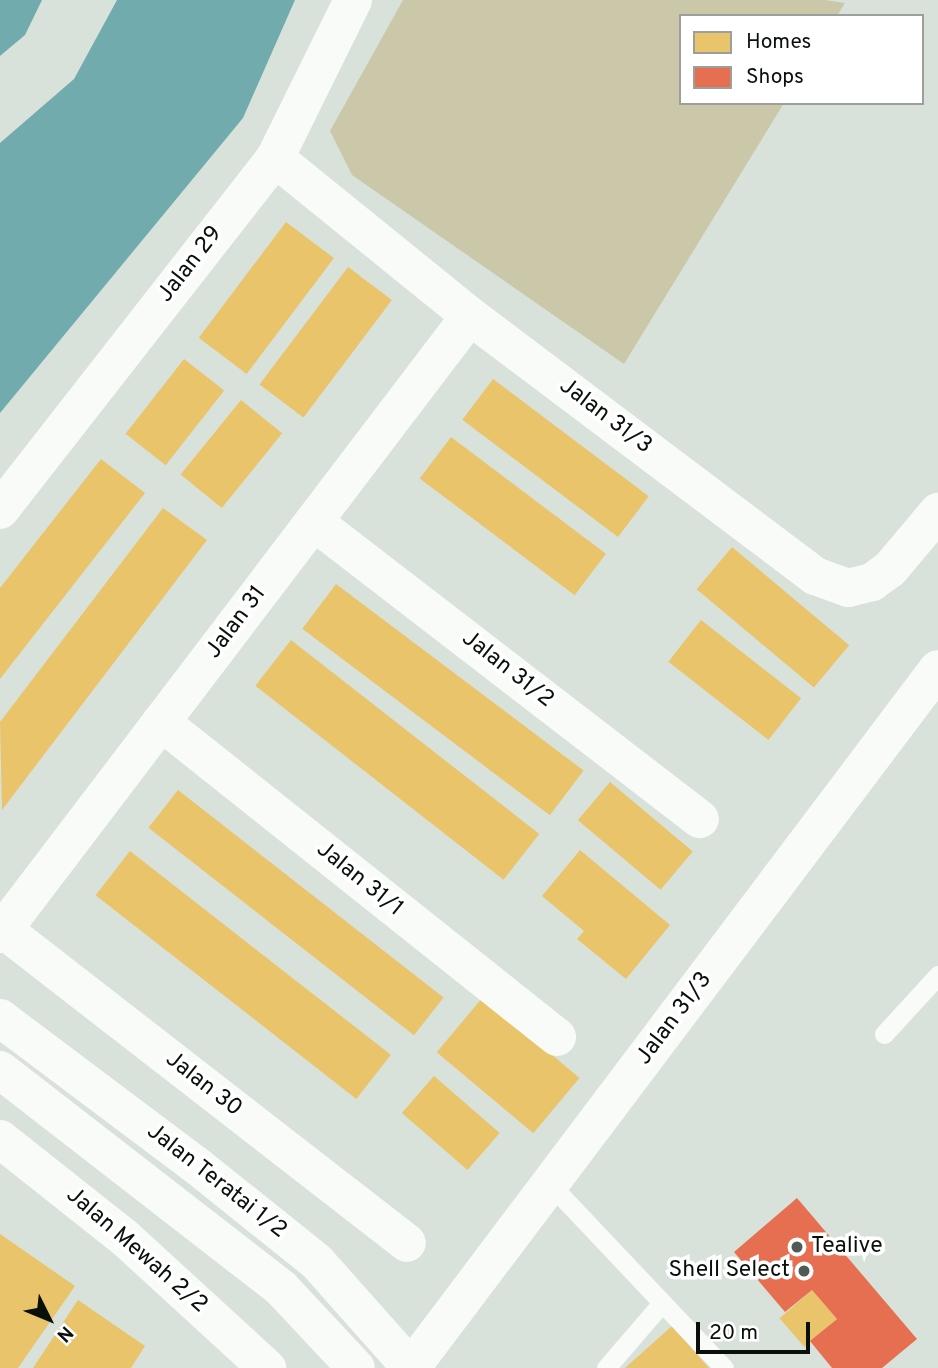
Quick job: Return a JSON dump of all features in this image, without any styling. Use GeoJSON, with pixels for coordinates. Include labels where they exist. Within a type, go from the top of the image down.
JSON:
{"type":"FeatureCollection","features":[{"type":"Feature","properties":{"kind":"street","name":"Jalan 29"},"geometry":{"type":"LineString","coordinates":[[0,510],[275,158],[353,0]]}},
{"type":"Feature","properties":{"kind":"street","name":"Jalan 31/3"},"geometry":{"type":"LineString","coordinates":[[275,158],[470,316],[815,576],[848,589],[872,582],[890,569],[938,512]]}},
{"type":"Feature","properties":{"kind":"street","name":"Jalan 31"},"geometry":{"type":"LineString","coordinates":[[1,931],[470,316]]}},
{"type":"Feature","properties":{"kind":"street","name":"Jalan 31/2"},"geometry":{"type":"LineString","coordinates":[[314,522],[700,819]]}},
{"type":"Feature","properties":{"kind":"street","name":"Jalan 31/3"},"geometry":{"type":"LineString","coordinates":[[411,1368],[938,670]]}},
{"type":"Feature","properties":{"kind":"street","name":"Jalan 31/1"},"geometry":{"type":"LineString","coordinates":[[161,722],[556,1037]]}},
{"type":"Feature","properties":{"kind":"street","name":"Jalan 30"},"geometry":{"type":"LineString","coordinates":[[1,931],[407,1243]]}},
{"type":"Feature","properties":{"kind":"street","name":"Jalan Teratai 1/2"},"geometry":{"type":"LineString","coordinates":[[0,1018],[196,1165],[317,1262],[411,1368]]}},
{"type":"Feature","properties":{"kind":"street","name":"Jalan Teratai 1/2"},"geometry":{"type":"LineString","coordinates":[[0,1070],[282,1289],[356,1368]]}},
{"type":"Feature","properties":{"kind":"street","name":"Jalan Mewah 2/2"},"geometry":{"type":"LineString","coordinates":[[4,1152],[125,1238],[230,1355],[267,1368]]}},
{"type":"Feature","properties":{"kind":"lane"},"geometry":{"type":"LineString","coordinates":[[884,1034],[938,975]]}},
{"type":"Feature","properties":{"kind":"lane"},"geometry":{"type":"LineString","coordinates":[[550,1184],[724,1368]]}},
{"type":"Feature","properties":{"kind":"lane"},"geometry":{"type":"LineString","coordinates":[[606,1368],[662,1303]]}},
{"type":"Feature","properties":{"kind":"shaded area"},"geometry":{"type":"Polygon","coordinates":[[[403,0],[825,0],[845,3],[838,14],[679,14],[679,105],[783,105],[624,364],[352,175],[330,131],[403,0]]]}},
{"type":"Feature","properties":{"kind":"water"},"geometry":{"type":"Polygon","coordinates":[[[0,0],[42,0],[25,35],[0,56],[0,0]]]}},
{"type":"Feature","properties":{"kind":"water"},"geometry":{"type":"Polygon","coordinates":[[[117,0],[295,0],[243,118],[0,413],[0,143],[74,79],[117,0]]]}},
{"type":"Feature","properties":{"kind":"building: Homes"},"geometry":{"type":"Polygon","coordinates":[[[286,222],[334,258],[247,374],[199,338],[286,222]]]}},
{"type":"Feature","properties":{"kind":"building: Homes"},"geometry":{"type":"Polygon","coordinates":[[[348,267],[392,300],[303,417],[260,384],[348,267]]]}},
{"type":"Feature","properties":{"kind":"building: Homes"},"geometry":{"type":"Polygon","coordinates":[[[184,359],[224,390],[166,465],[126,434],[184,359]]]}},
{"type":"Feature","properties":{"kind":"building: Homes"},"geometry":{"type":"Polygon","coordinates":[[[493,379],[649,496],[618,537],[462,420],[493,379]]]}},
{"type":"Feature","properties":{"kind":"building: Homes"},"geometry":{"type":"Polygon","coordinates":[[[241,400],[282,433],[222,508],[181,475],[241,400]]]}},
{"type":"Feature","properties":{"kind":"building: Homes"},"geometry":{"type":"Polygon","coordinates":[[[451,437],[606,554],[575,595],[420,479],[451,437]]]}},
{"type":"Feature","properties":{"kind":"building: Homes"},"geometry":{"type":"Polygon","coordinates":[[[101,459],[145,493],[0,679],[0,588],[101,459]]]}},
{"type":"Feature","properties":{"kind":"building: Homes"},"geometry":{"type":"Polygon","coordinates":[[[163,508],[207,540],[2,810],[0,722],[163,508]]]}},
{"type":"Feature","properties":{"kind":"building: Homes"},"geometry":{"type":"Polygon","coordinates":[[[732,547],[849,645],[814,687],[697,589],[732,547]]]}},
{"type":"Feature","properties":{"kind":"building: Homes"},"geometry":{"type":"Polygon","coordinates":[[[336,584],[584,771],[550,815],[302,629],[336,584]]]}},
{"type":"Feature","properties":{"kind":"building: Homes"},"geometry":{"type":"Polygon","coordinates":[[[701,620],[801,698],[768,740],[668,662],[701,620]]]}},
{"type":"Feature","properties":{"kind":"building: Homes"},"geometry":{"type":"Polygon","coordinates":[[[291,640],[539,834],[504,880],[255,686],[291,640]]]}},
{"type":"Feature","properties":{"kind":"building: Homes"},"geometry":{"type":"Polygon","coordinates":[[[610,782],[693,851],[661,890],[578,820],[610,782]]]}},
{"type":"Feature","properties":{"kind":"building: Homes"},"geometry":{"type":"Polygon","coordinates":[[[178,790],[444,997],[414,1035],[148,828],[178,790]]]}},
{"type":"Feature","properties":{"kind":"building: Homes"},"geometry":{"type":"Polygon","coordinates":[[[580,850],[670,925],[626,979],[577,939],[584,931],[542,896],[580,850]]]}},
{"type":"Feature","properties":{"kind":"building: Homes"},"geometry":{"type":"Polygon","coordinates":[[[130,851],[391,1055],[356,1099],[96,895],[130,851]]]}},
{"type":"Feature","properties":{"kind":"building: Homes"},"geometry":{"type":"Polygon","coordinates":[[[483,997],[580,1078],[533,1133],[437,1052],[483,997]]]}},
{"type":"Feature","properties":{"kind":"building: Homes"},"geometry":{"type":"Polygon","coordinates":[[[434,1076],[500,1133],[468,1170],[402,1113],[434,1076]]]}},
{"type":"Feature","properties":{"kind":"building: Homes"},"geometry":{"type":"Polygon","coordinates":[[[0,1234],[75,1286],[18,1368],[0,1368],[0,1234]]]}},
{"type":"Feature","properties":{"kind":"building: Homes"},"geometry":{"type":"Polygon","coordinates":[[[812,1290],[837,1319],[804,1347],[780,1318],[812,1290]]]}},
{"type":"Feature","properties":{"kind":"building: Homes"},"geometry":{"type":"Polygon","coordinates":[[[78,1300],[145,1346],[131,1368],[33,1368],[78,1300]]]}},
{"type":"Feature","properties":{"kind":"building: Homes"},"geometry":{"type":"Polygon","coordinates":[[[672,1326],[709,1368],[625,1368],[672,1326]]]}},
{"type":"Feature","properties":{"kind":"building: Shops","name":"Shell Select"},"geometry":{"type":"Polygon","coordinates":[[[797,1198],[917,1339],[882,1368],[832,1368],[810,1341],[837,1319],[812,1290],[785,1312],[734,1252],[797,1198]]]}},
{"type":"Feature","properties":{"kind":"place","name":"Tealive"},"geometry":{"type":"Point","coordinates":[797,1247]}},
{"type":"Feature","properties":{"kind":"place","name":"Shell Select"},"geometry":{"type":"Point","coordinates":[804,1271]}}]}
